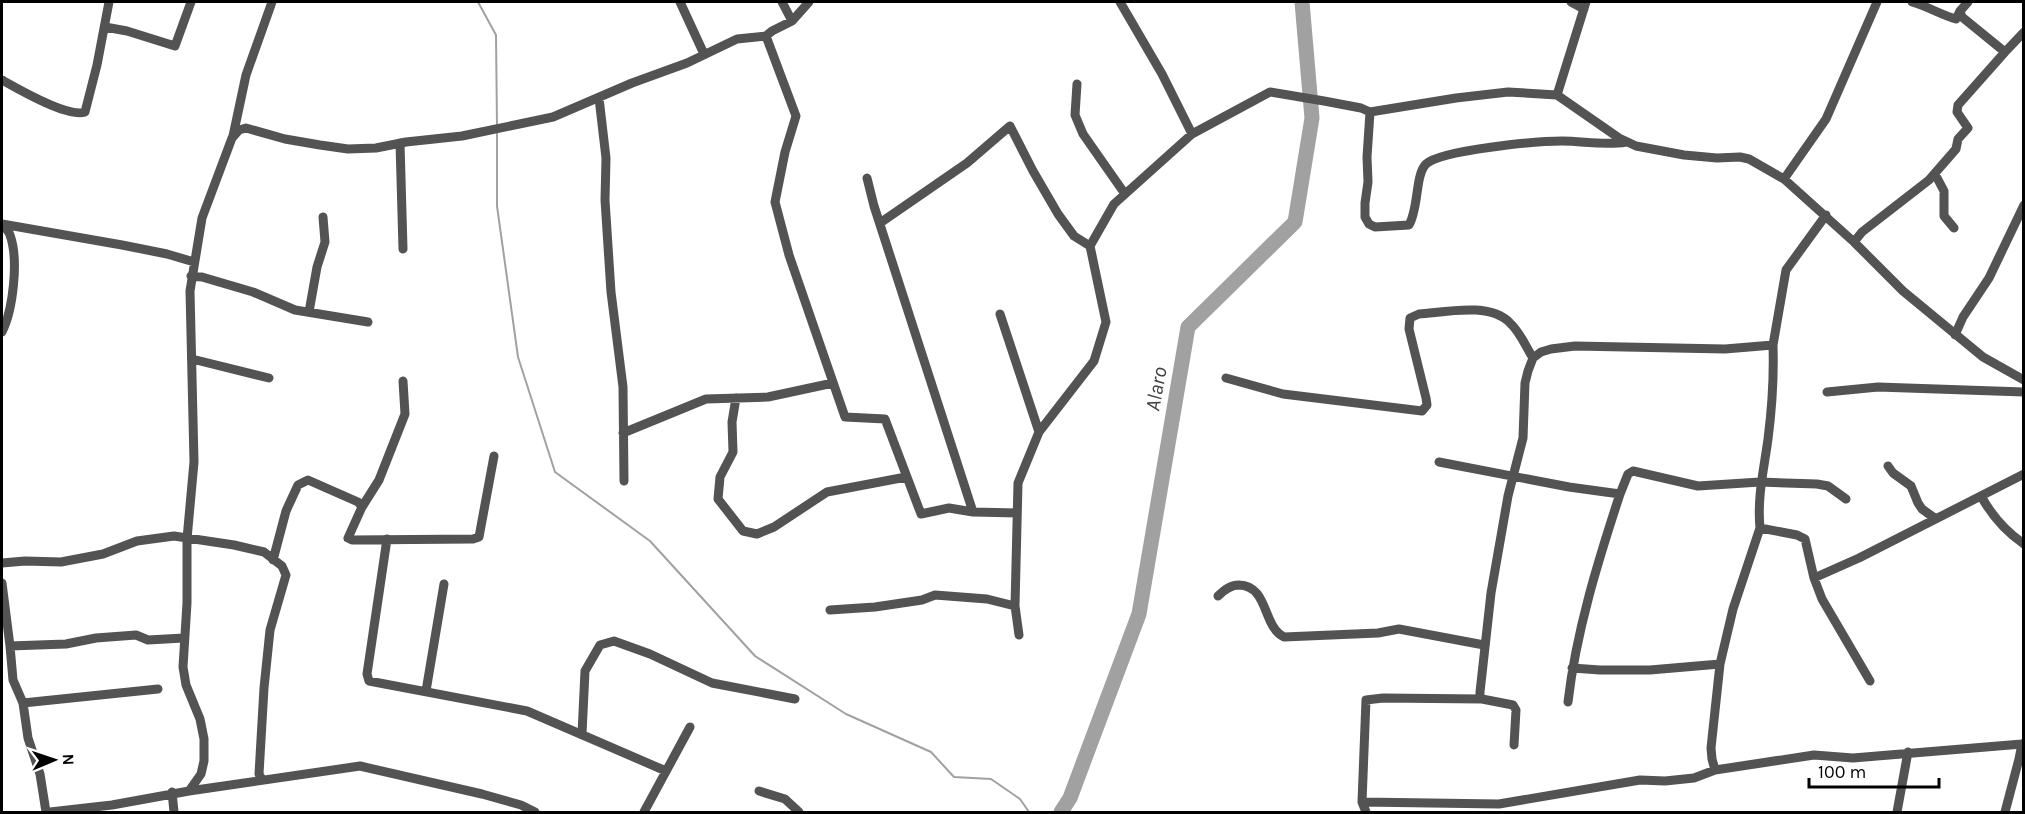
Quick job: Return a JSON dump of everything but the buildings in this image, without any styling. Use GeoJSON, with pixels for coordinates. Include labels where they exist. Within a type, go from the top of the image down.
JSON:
{"type":"FeatureCollection","features":[{"type":"Feature","properties":{"kind":"street"},"geometry":{"type":"LineString","coordinates":[[2,80],[30,96],[67,111],[81,114],[85,112],[109,2]]}},
{"type":"Feature","properties":{"kind":"street"},"geometry":{"type":"LineString","coordinates":[[105,27],[127,31],[175,46],[191,2]]}},
{"type":"Feature","properties":{"kind":"street"},"geometry":{"type":"LineString","coordinates":[[189,790],[201,774],[204,761],[204,739],[200,719],[186,685],[183,667],[187,603],[187,539],[194,462],[191,276],[202,218],[232,138],[246,75],[272,2]]}},
{"type":"Feature","properties":{"kind":"street"},"geometry":{"type":"LineString","coordinates":[[680,2],[704,54]]}},
{"type":"Feature","properties":{"kind":"street"},"geometry":{"type":"LineString","coordinates":[[782,2],[792,21]]}},
{"type":"Feature","properties":{"kind":"street"},"geometry":{"type":"LineString","coordinates":[[232,138],[239,130],[246,128],[285,139],[348,149],[376,148],[475,133],[553,117],[687,63],[737,39],[766,36],[792,21],[809,2]]}},
{"type":"Feature","properties":{"kind":"street"},"geometry":{"type":"LineString","coordinates":[[1120,2],[1149,50],[1192,134]]}},
{"type":"Feature","properties":{"kind":"street"},"geometry":{"type":"LineString","coordinates":[[1557,95],[1585,5],[1571,2]]}},
{"type":"Feature","properties":{"kind":"street"},"geometry":{"type":"LineString","coordinates":[[1784,179],[1826,119],[1877,2]]}},
{"type":"Feature","properties":{"kind":"street"},"geometry":{"type":"LineString","coordinates":[[1912,2],[1956,19],[1959,11],[1968,2]]}},
{"type":"Feature","properties":{"kind":"street"},"geometry":{"type":"LineString","coordinates":[[1959,11],[1962,17],[2005,52]]}},
{"type":"Feature","properties":{"kind":"street"},"geometry":{"type":"LineString","coordinates":[[1854,242],[1862,232],[1935,174],[1956,149],[1958,139],[1968,128],[1957,112],[1958,105],[2024,32]]}},
{"type":"Feature","properties":{"kind":"street"},"geometry":{"type":"LineString","coordinates":[[766,36],[796,116],[785,152],[775,202],[789,255],[845,417],[885,419],[921,514],[949,508],[973,512],[1017,513]]}},
{"type":"Feature","properties":{"kind":"street"},"geometry":{"type":"LineString","coordinates":[[1077,84],[1075,115],[1083,134],[1125,194]]}},
{"type":"Feature","properties":{"kind":"street"},"geometry":{"type":"LineString","coordinates":[[1019,635],[1015,606],[1018,483],[1039,432],[1094,361],[1106,322],[1090,246],[1114,204],[1192,134],[1270,92],[1362,108],[1370,112],[1456,98],[1508,93],[1557,95],[1626,142],[1684,155],[1749,159],[1784,179],[1826,215],[1903,291],[1955,335],[1983,357],[2024,380]]}},
{"type":"Feature","properties":{"kind":"street"},"geometry":{"type":"LineString","coordinates":[[599,98],[606,158],[605,200],[611,292],[623,387],[624,481]]}},
{"type":"Feature","properties":{"kind":"street"},"geometry":{"type":"LineString","coordinates":[[1370,112],[1365,217],[1369,224],[1375,227],[1408,225],[1414,217],[1423,168],[1434,158],[1522,144],[1558,141],[1614,144],[1626,142]]}},
{"type":"Feature","properties":{"kind":"street"},"geometry":{"type":"LineString","coordinates":[[880,223],[967,163],[1010,126],[1033,171],[1074,237],[1090,246]]}},
{"type":"Feature","properties":{"kind":"street"},"geometry":{"type":"LineString","coordinates":[[400,143],[403,249]]}},
{"type":"Feature","properties":{"kind":"street"},"geometry":{"type":"LineString","coordinates":[[1935,174],[1944,191],[1944,216],[1954,228]]}},
{"type":"Feature","properties":{"kind":"street"},"geometry":{"type":"LineString","coordinates":[[867,178],[973,512]]}},
{"type":"Feature","properties":{"kind":"street"},"geometry":{"type":"LineString","coordinates":[[1955,335],[1963,316],[1989,278],[2024,205]]}},
{"type":"Feature","properties":{"kind":"street"},"geometry":{"type":"LineString","coordinates":[[1715,770],[1712,748],[1720,664],[1733,609],[1760,528],[1758,509],[1769,428],[1774,365],[1773,345],[1786,270],[1826,215]]}},
{"type":"Feature","properties":{"kind":"street"},"geometry":{"type":"LineString","coordinates":[[309,312],[316,267],[325,242],[323,217]]}},
{"type":"Feature","properties":{"kind":"street"},"geometry":{"type":"LineString","coordinates":[[2,224],[166,254],[194,262]]}},
{"type":"Feature","properties":{"kind":"street"},"geometry":{"type":"LineString","coordinates":[[2,224],[10,233],[14,258],[13,291],[2,332]]}},
{"type":"Feature","properties":{"kind":"street"},"geometry":{"type":"LineString","coordinates":[[191,276],[253,292],[295,310],[368,322]]}},
{"type":"Feature","properties":{"kind":"street"},"geometry":{"type":"LineString","coordinates":[[1226,378],[1283,394],[1422,411],[1427,405],[1426,398],[1409,330],[1410,318],[1419,314],[1483,310],[1494,312],[1512,324],[1533,358]]}},
{"type":"Feature","properties":{"kind":"street"},"geometry":{"type":"LineString","coordinates":[[1000,314],[1039,432]]}},
{"type":"Feature","properties":{"kind":"street"},"geometry":{"type":"LineString","coordinates":[[1482,699],[1480,692],[1484,645],[1508,496],[1523,438],[1526,383],[1533,358],[1551,349],[1575,346],[1725,349],[1773,345]]}},
{"type":"Feature","properties":{"kind":"street"},"geometry":{"type":"LineString","coordinates":[[192,359],[269,378]]}},
{"type":"Feature","properties":{"kind":"street"},"geometry":{"type":"LineString","coordinates":[[403,381],[405,414],[379,480],[362,507],[348,538],[352,540],[473,539],[479,537],[494,456]]}},
{"type":"Feature","properties":{"kind":"street"},"geometry":{"type":"LineString","coordinates":[[623,433],[706,399],[768,397],[833,383]]}},
{"type":"Feature","properties":{"kind":"street"},"geometry":{"type":"LineString","coordinates":[[1827,392],[1878,387],[2024,392]]}},
{"type":"Feature","properties":{"kind":"street"},"geometry":{"type":"LineString","coordinates":[[736,398],[732,422],[733,452],[720,477],[718,499],[743,531],[757,534],[774,527],[827,492],[906,477]]}},
{"type":"Feature","properties":{"kind":"street"},"geometry":{"type":"LineString","coordinates":[[1439,462],[1569,487],[1620,494]]}},
{"type":"Feature","properties":{"kind":"street"},"geometry":{"type":"LineString","coordinates":[[1888,466],[1893,473],[1911,486],[1917,503],[1922,509],[1936,519]]}},
{"type":"Feature","properties":{"kind":"street"},"geometry":{"type":"LineString","coordinates":[[1568,702],[1572,668],[1602,546],[1628,474],[1633,471],[1698,486],[1760,482],[1817,484],[1828,486],[1846,499]]}},
{"type":"Feature","properties":{"kind":"street"},"geometry":{"type":"LineString","coordinates":[[1814,578],[1859,558],[2024,474]]}},
{"type":"Feature","properties":{"kind":"street"},"geometry":{"type":"LineString","coordinates":[[273,560],[286,511],[298,485],[308,480],[358,502],[362,507]]}},
{"type":"Feature","properties":{"kind":"street"},"geometry":{"type":"LineString","coordinates":[[1981,496],[2000,525],[2024,544]]}},
{"type":"Feature","properties":{"kind":"street"},"geometry":{"type":"LineString","coordinates":[[1760,528],[1797,535],[1805,539],[1814,578],[1829,612],[1870,681]]}},
{"type":"Feature","properties":{"kind":"street"},"geometry":{"type":"LineString","coordinates":[[2,563],[61,562],[103,554],[148,538],[174,536],[264,552],[282,566],[285,575],[270,630],[264,688],[259,774],[262,780]]}},
{"type":"Feature","properties":{"kind":"street"},"geometry":{"type":"LineString","coordinates":[[387,539],[367,674],[369,681],[527,711],[666,771]]}},
{"type":"Feature","properties":{"kind":"street"},"geometry":{"type":"LineString","coordinates":[[2,584],[13,680],[23,703],[28,738],[40,774],[48,813],[112,805],[172,792],[360,766],[502,799],[521,805],[535,813]]}},
{"type":"Feature","properties":{"kind":"street"},"geometry":{"type":"LineString","coordinates":[[426,691],[444,584]]}},
{"type":"Feature","properties":{"kind":"street"},"geometry":{"type":"LineString","coordinates":[[1218,596],[1224,590],[1236,585],[1252,588],[1259,595],[1276,630],[1284,637],[1378,633],[1399,628],[1484,645]]}},
{"type":"Feature","properties":{"kind":"street"},"geometry":{"type":"LineString","coordinates":[[830,610],[875,607],[942,595],[987,599],[1015,606]]}},
{"type":"Feature","properties":{"kind":"street"},"geometry":{"type":"LineString","coordinates":[[10,646],[66,644],[136,634],[148,640],[184,638]]}},
{"type":"Feature","properties":{"kind":"street"},"geometry":{"type":"LineString","coordinates":[[582,734],[585,671],[600,645],[614,641],[650,654],[712,683],[795,699]]}},
{"type":"Feature","properties":{"kind":"street"},"geometry":{"type":"LineString","coordinates":[[1572,668],[1650,670],[1720,664]]}},
{"type":"Feature","properties":{"kind":"street"},"geometry":{"type":"LineString","coordinates":[[23,703],[158,689]]}},
{"type":"Feature","properties":{"kind":"street"},"geometry":{"type":"LineString","coordinates":[[1366,813],[1362,802],[1366,700],[1383,698],[1482,699],[1514,706],[1514,745]]}},
{"type":"Feature","properties":{"kind":"street"},"geometry":{"type":"LineString","coordinates":[[644,813],[690,727]]}},
{"type":"Feature","properties":{"kind":"street"},"geometry":{"type":"LineString","coordinates":[[1362,802],[1499,804],[1640,780],[1665,782],[1695,778],[1715,770],[1814,755],[1854,758],[2023,743],[2005,813]]}},
{"type":"Feature","properties":{"kind":"street"},"geometry":{"type":"LineString","coordinates":[[1897,813],[1908,752]]}},
{"type":"Feature","properties":{"kind":"street"},"geometry":{"type":"LineString","coordinates":[[759,791],[785,799],[799,813]]}},
{"type":"Feature","properties":{"kind":"street"},"geometry":{"type":"LineString","coordinates":[[172,792],[174,813]]}},
{"type":"Feature","properties":{"kind":"waterway"},"geometry":{"type":"LineString","coordinates":[[478,2],[496,35],[497,126]]}},
{"type":"Feature","properties":{"kind":"waterway","name":"Alaro"},"geometry":{"type":"LineString","coordinates":[[1061,812],[1070,798],[1139,614],[1188,327],[1295,222],[1312,118],[1302,2]]}},
{"type":"Feature","properties":{"kind":"waterway"},"geometry":{"type":"LineString","coordinates":[[497,132],[497,206],[518,357],[555,472],[650,541],[755,656],[846,714],[931,752],[954,777],[991,779],[1020,799],[1029,812]]}}]}
